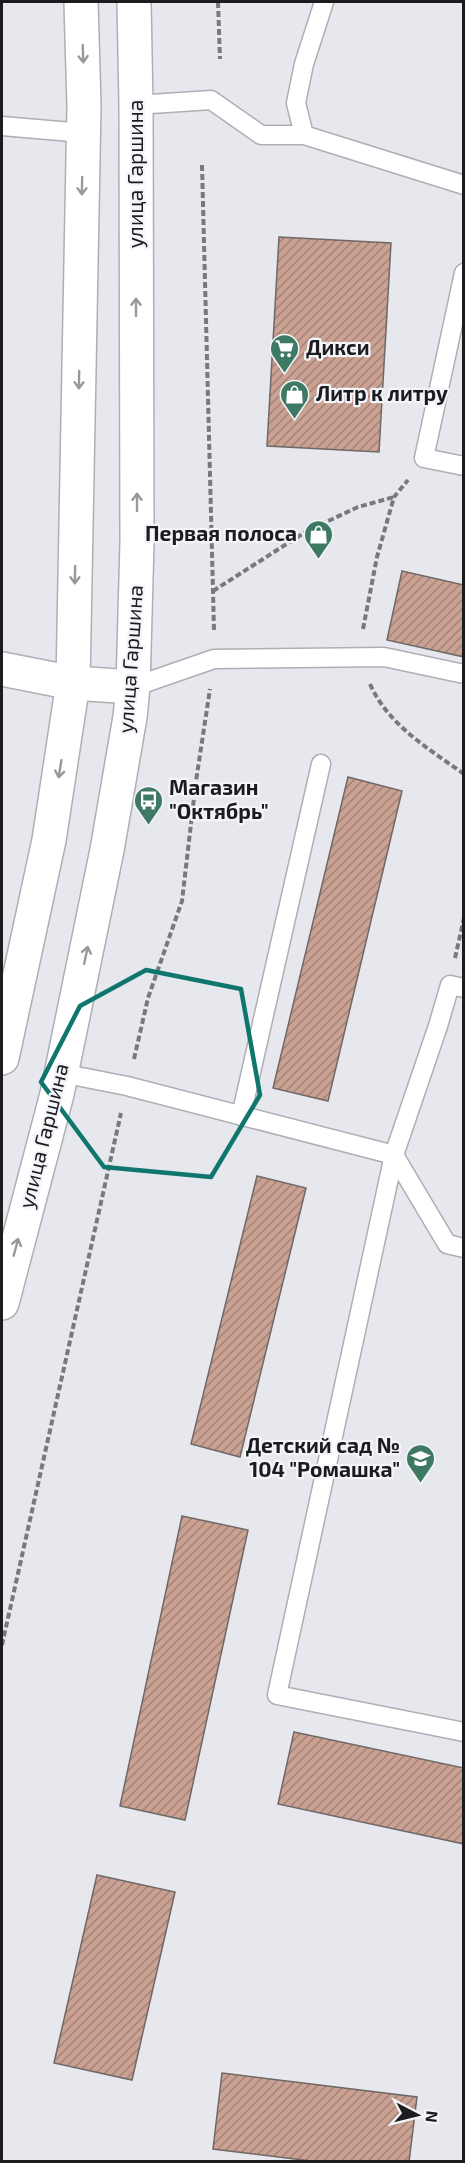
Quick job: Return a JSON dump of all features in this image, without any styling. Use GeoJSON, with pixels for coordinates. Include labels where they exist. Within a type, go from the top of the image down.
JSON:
{"type":"FeatureCollection","features":[{"type":"Feature","properties":{"kind":"main road"},"geometry":{"type":"LineString","coordinates":[[2,1058],[49,840],[73,683],[83,133],[81,2]]}},
{"type":"Feature","properties":{"kind":"main road","name":"улица Гаршина"},"geometry":{"type":"LineString","coordinates":[[2,1303],[61,1073],[107,850],[134,687],[137,542],[134,2]]}},
{"type":"Feature","properties":{"kind":"main road"},"geometry":{"type":"LineString","coordinates":[[2,669],[73,683],[134,687]]}},
{"type":"Feature","properties":{"kind":"lane"},"geometry":{"type":"LineString","coordinates":[[304,135],[296,103],[304,63],[324,2]]}},
{"type":"Feature","properties":{"kind":"lane"},"geometry":{"type":"LineString","coordinates":[[136,105],[211,100],[261,135],[304,135],[464,185]]}},
{"type":"Feature","properties":{"kind":"lane"},"geometry":{"type":"LineString","coordinates":[[2,126],[83,133]]}},
{"type":"Feature","properties":{"kind":"lane"},"geometry":{"type":"LineString","coordinates":[[464,273],[424,458],[464,466]]}},
{"type":"Feature","properties":{"kind":"lane"},"geometry":{"type":"LineString","coordinates":[[134,687],[214,659],[384,657],[464,674]]}},
{"type":"Feature","properties":{"kind":"lane"},"geometry":{"type":"LineString","coordinates":[[242,1116],[321,764]]}},
{"type":"Feature","properties":{"kind":"lane"},"geometry":{"type":"LineString","coordinates":[[457,986],[438,1026],[394,1155],[277,1695],[464,1732]]}},
{"type":"Feature","properties":{"kind":"lane"},"geometry":{"type":"LineString","coordinates":[[61,1073],[127,1086],[394,1155],[447,1244],[464,1248]]}},
{"type":"Feature","properties":{"kind":"path"},"geometry":{"type":"LineString","coordinates":[[218,2],[220,59]]}},
{"type":"Feature","properties":{"kind":"path"},"geometry":{"type":"LineString","coordinates":[[2,1645],[148,998],[182,901],[196,781],[214,659],[202,165]]}},
{"type":"Feature","properties":{"kind":"path"},"geometry":{"type":"LineString","coordinates":[[424,458],[394,498],[376,557],[358,657],[373,692],[402,729],[464,774]]}},
{"type":"Feature","properties":{"kind":"path"},"geometry":{"type":"LineString","coordinates":[[213,592],[307,531],[358,507],[394,498]]}},
{"type":"Feature","properties":{"kind":"path"},"geometry":{"type":"LineString","coordinates":[[457,986],[464,918]]}},
{"type":"Feature","properties":{"kind":"highlighted area"},"geometry":{"type":"Polygon","coordinates":[[[146,970],[241,989],[260,1095],[211,1177],[104,1167],[41,1082],[80,1006],[146,970]]]}},
{"type":"Feature","properties":{"kind":"building"},"geometry":{"type":"Polygon","coordinates":[[[279,237],[391,243],[379,452],[267,446],[279,237]]]}},
{"type":"Feature","properties":{"kind":"building"},"geometry":{"type":"Polygon","coordinates":[[[402,571],[464,585],[464,657],[387,640],[402,571]]]}},
{"type":"Feature","properties":{"kind":"building"},"geometry":{"type":"Polygon","coordinates":[[[348,777],[402,791],[328,1101],[273,1088],[348,777]]]}},
{"type":"Feature","properties":{"kind":"building"},"geometry":{"type":"Polygon","coordinates":[[[257,1176],[306,1188],[240,1457],[191,1444],[257,1176]]]}},
{"type":"Feature","properties":{"kind":"building"},"geometry":{"type":"Polygon","coordinates":[[[182,1516],[248,1530],[185,1820],[120,1806],[182,1516]]]}},
{"type":"Feature","properties":{"kind":"building"},"geometry":{"type":"Polygon","coordinates":[[[294,1732],[464,1768],[464,1844],[278,1804],[294,1732]]]}},
{"type":"Feature","properties":{"kind":"building"},"geometry":{"type":"Polygon","coordinates":[[[97,1875],[175,1892],[132,2080],[54,2063],[97,1875]]]}},
{"type":"Feature","properties":{"kind":"building"},"geometry":{"type":"Polygon","coordinates":[[[222,2073],[417,2097],[409,2162],[319,2162],[213,2149],[222,2073]]]}},
{"type":"Feature","properties":{"kind":"place","name":"Дикси"},"geometry":{"type":"Point","coordinates":[285,374]}},
{"type":"Feature","properties":{"kind":"place","name":"Литр к литру"},"geometry":{"type":"Point","coordinates":[295,420]}},
{"type":"Feature","properties":{"kind":"place","name":"Первая полоса"},"geometry":{"type":"Point","coordinates":[318,560]}},
{"type":"Feature","properties":{"kind":"place","name":"Магазин \"Октябрь\""},"geometry":{"type":"Point","coordinates":[148,826]}},
{"type":"Feature","properties":{"kind":"place","name":"Детский сад № 104 \"Ромашка\""},"geometry":{"type":"Point","coordinates":[421,1484]}}]}
